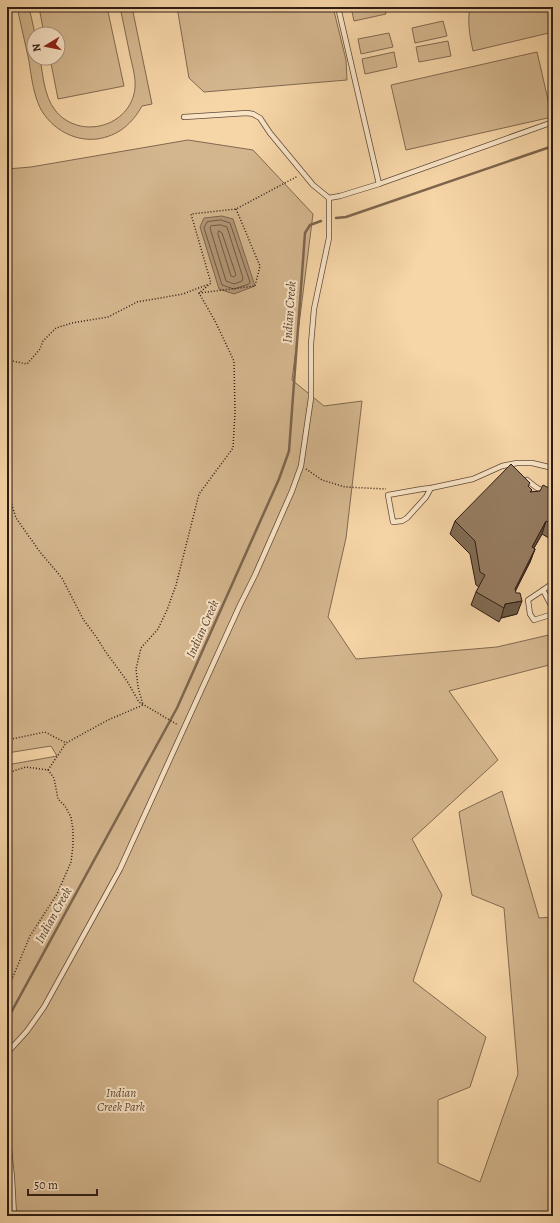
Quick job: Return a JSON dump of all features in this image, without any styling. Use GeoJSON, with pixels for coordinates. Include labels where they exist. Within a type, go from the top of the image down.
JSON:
{"type":"FeatureCollection","features":[{"type":"Feature","properties":{"kind":"lane"},"geometry":{"type":"LineString","coordinates":[[338,7],[380,184]]}},
{"type":"Feature","properties":{"kind":"lane"},"geometry":{"type":"LineString","coordinates":[[184,117],[247,113],[253,114],[260,118],[313,185],[329,198],[380,184],[553,122]]}},
{"type":"Feature","properties":{"kind":"lane"},"geometry":{"type":"LineString","coordinates":[[7,1053],[27,1031],[44,1007],[120,869],[255,575],[292,490],[301,466],[311,398],[311,344],[314,310],[328,238],[329,198]]}},
{"type":"Feature","properties":{"kind":"lane"},"geometry":{"type":"LineString","coordinates":[[431,488],[426,497],[407,518],[402,521],[393,522],[388,495],[473,479],[490,470],[509,464],[532,463],[553,468]]}},
{"type":"Feature","properties":{"kind":"lane"},"geometry":{"type":"LineString","coordinates":[[509,464],[514,469]]}},
{"type":"Feature","properties":{"kind":"lane"},"geometry":{"type":"LineString","coordinates":[[520,474],[537,489],[548,493],[553,492]]}},
{"type":"Feature","properties":{"kind":"lane"},"geometry":{"type":"LineString","coordinates":[[553,583],[528,600],[530,614],[534,620],[553,614]]}},
{"type":"Feature","properties":{"kind":"lane"},"geometry":{"type":"LineString","coordinates":[[543,590],[553,609]]}},
{"type":"Feature","properties":{"kind":"lane"},"geometry":{"type":"LineString","coordinates":[[7,1130],[14,1216]]}},
{"type":"Feature","properties":{"kind":"path"},"geometry":{"type":"LineString","coordinates":[[210,283],[191,214],[236,209],[304,174]]}},
{"type":"Feature","properties":{"kind":"path"},"geometry":{"type":"LineString","coordinates":[[199,293],[255,286],[260,266],[236,209]]}},
{"type":"Feature","properties":{"kind":"path"},"geometry":{"type":"LineString","coordinates":[[199,293],[210,283]]}},
{"type":"Feature","properties":{"kind":"path"},"geometry":{"type":"LineString","coordinates":[[7,360],[27,364],[40,349],[43,341],[56,328],[72,323],[108,318],[137,302],[183,294],[210,283]]}},
{"type":"Feature","properties":{"kind":"path"},"geometry":{"type":"LineString","coordinates":[[142,704],[136,669],[140,648],[158,629],[172,598],[199,494],[233,448],[236,412],[234,360],[215,321],[199,293]]}},
{"type":"Feature","properties":{"kind":"path"},"geometry":{"type":"LineString","coordinates":[[301,466],[322,480],[345,487],[384,488],[394,494]]}},
{"type":"Feature","properties":{"kind":"path"},"geometry":{"type":"LineString","coordinates":[[7,490],[16,518],[40,552],[62,578],[83,619],[127,681],[139,702],[170,722]]}},
{"type":"Feature","properties":{"kind":"path"},"geometry":{"type":"LineString","coordinates":[[48,770],[66,743],[108,720],[142,704]]}},
{"type":"Feature","properties":{"kind":"path"},"geometry":{"type":"LineString","coordinates":[[7,740],[45,732],[66,743]]}},
{"type":"Feature","properties":{"kind":"path"},"geometry":{"type":"LineString","coordinates":[[7,773],[26,767],[48,770],[54,778],[58,798],[71,817],[73,845],[71,862],[57,894],[30,936],[7,991]]}},
{"type":"Feature","properties":{"kind":"green space"},"geometry":{"type":"Polygon","coordinates":[[[17,7],[29,7],[33,26],[26,26],[26,48],[17,7]]]}},
{"type":"Feature","properties":{"kind":"green space"},"geometry":{"type":"Polygon","coordinates":[[[39,7],[107,7],[124,86],[58,99],[52,66],[66,66],[66,26],[43,26],[39,7]]]}},
{"type":"Feature","properties":{"kind":"green space"},"geometry":{"type":"Polygon","coordinates":[[[120,7],[132,7],[152,104],[142,106],[129,124],[118,132],[97,139],[78,138],[70,135],[62,131],[48,119],[38,103],[33,88],[30,66],[41,66],[44,85],[51,104],[65,120],[77,125],[90,127],[102,125],[114,120],[124,112],[131,101],[135,88],[135,80],[120,7]]]}},
{"type":"Feature","properties":{"kind":"green space"},"geometry":{"type":"Polygon","coordinates":[[[177,7],[333,7],[346,60],[347,80],[204,92],[189,78],[177,7]]]}},
{"type":"Feature","properties":{"kind":"green space"},"geometry":{"type":"Polygon","coordinates":[[[351,7],[384,7],[386,14],[354,21],[351,7]]]}},
{"type":"Feature","properties":{"kind":"green space"},"geometry":{"type":"Polygon","coordinates":[[[470,7],[553,7],[553,32],[473,51],[469,24],[470,7]]]}},
{"type":"Feature","properties":{"kind":"green space"},"geometry":{"type":"Polygon","coordinates":[[[443,21],[447,36],[415,43],[412,28],[443,21]]]}},
{"type":"Feature","properties":{"kind":"green space"},"geometry":{"type":"Polygon","coordinates":[[[389,33],[393,47],[361,54],[358,39],[389,33]]]}},
{"type":"Feature","properties":{"kind":"green space"},"geometry":{"type":"Polygon","coordinates":[[[448,41],[451,56],[419,62],[416,47],[448,41]]]}},
{"type":"Feature","properties":{"kind":"green space"},"geometry":{"type":"Polygon","coordinates":[[[394,52],[397,67],[365,74],[362,59],[394,52]]]}},
{"type":"Feature","properties":{"kind":"green space"},"geometry":{"type":"Polygon","coordinates":[[[537,52],[552,117],[406,150],[391,85],[537,52]]]}},
{"type":"Feature","properties":{"kind":"green space","name":"Indian Creek Park"},"geometry":{"type":"Polygon","coordinates":[[[188,140],[253,150],[313,214],[292,380],[324,406],[362,401],[346,538],[328,617],[356,659],[497,647],[553,634],[553,664],[449,691],[498,760],[412,839],[442,895],[413,981],[486,1037],[470,1087],[438,1100],[438,1163],[480,1182],[518,1074],[504,908],[472,895],[459,812],[502,791],[539,918],[553,917],[553,1216],[7,1216],[7,765],[57,756],[51,746],[7,753],[7,169],[31,167],[188,140]]]}},
{"type":"Feature","properties":{"kind":"water"},"geometry":{"type":"Polygon","coordinates":[[[222,216],[233,219],[255,286],[234,294],[219,289],[200,227],[204,218],[222,216]]]}},
{"type":"Feature","properties":{"kind":"building"},"geometry":{"type":"Polygon","coordinates":[[[511,464],[530,483],[528,486],[532,490],[530,492],[540,491],[543,485],[553,489],[553,525],[546,521],[532,547],[535,549],[515,589],[516,593],[520,593],[522,601],[505,604],[504,608],[476,592],[485,575],[480,572],[475,541],[455,521],[511,464]]]}},
{"type":"Feature","properties":{"kind":"waterway","name":"Indian Creek"},"geometry":{"type":"LineString","coordinates":[[336,218],[346,217],[553,146]]}},
{"type":"Feature","properties":{"kind":"waterway","name":"Indian Creek"},"geometry":{"type":"LineString","coordinates":[[7,1020],[177,708],[279,479],[289,451],[305,233],[310,225],[321,221]]}}]}
